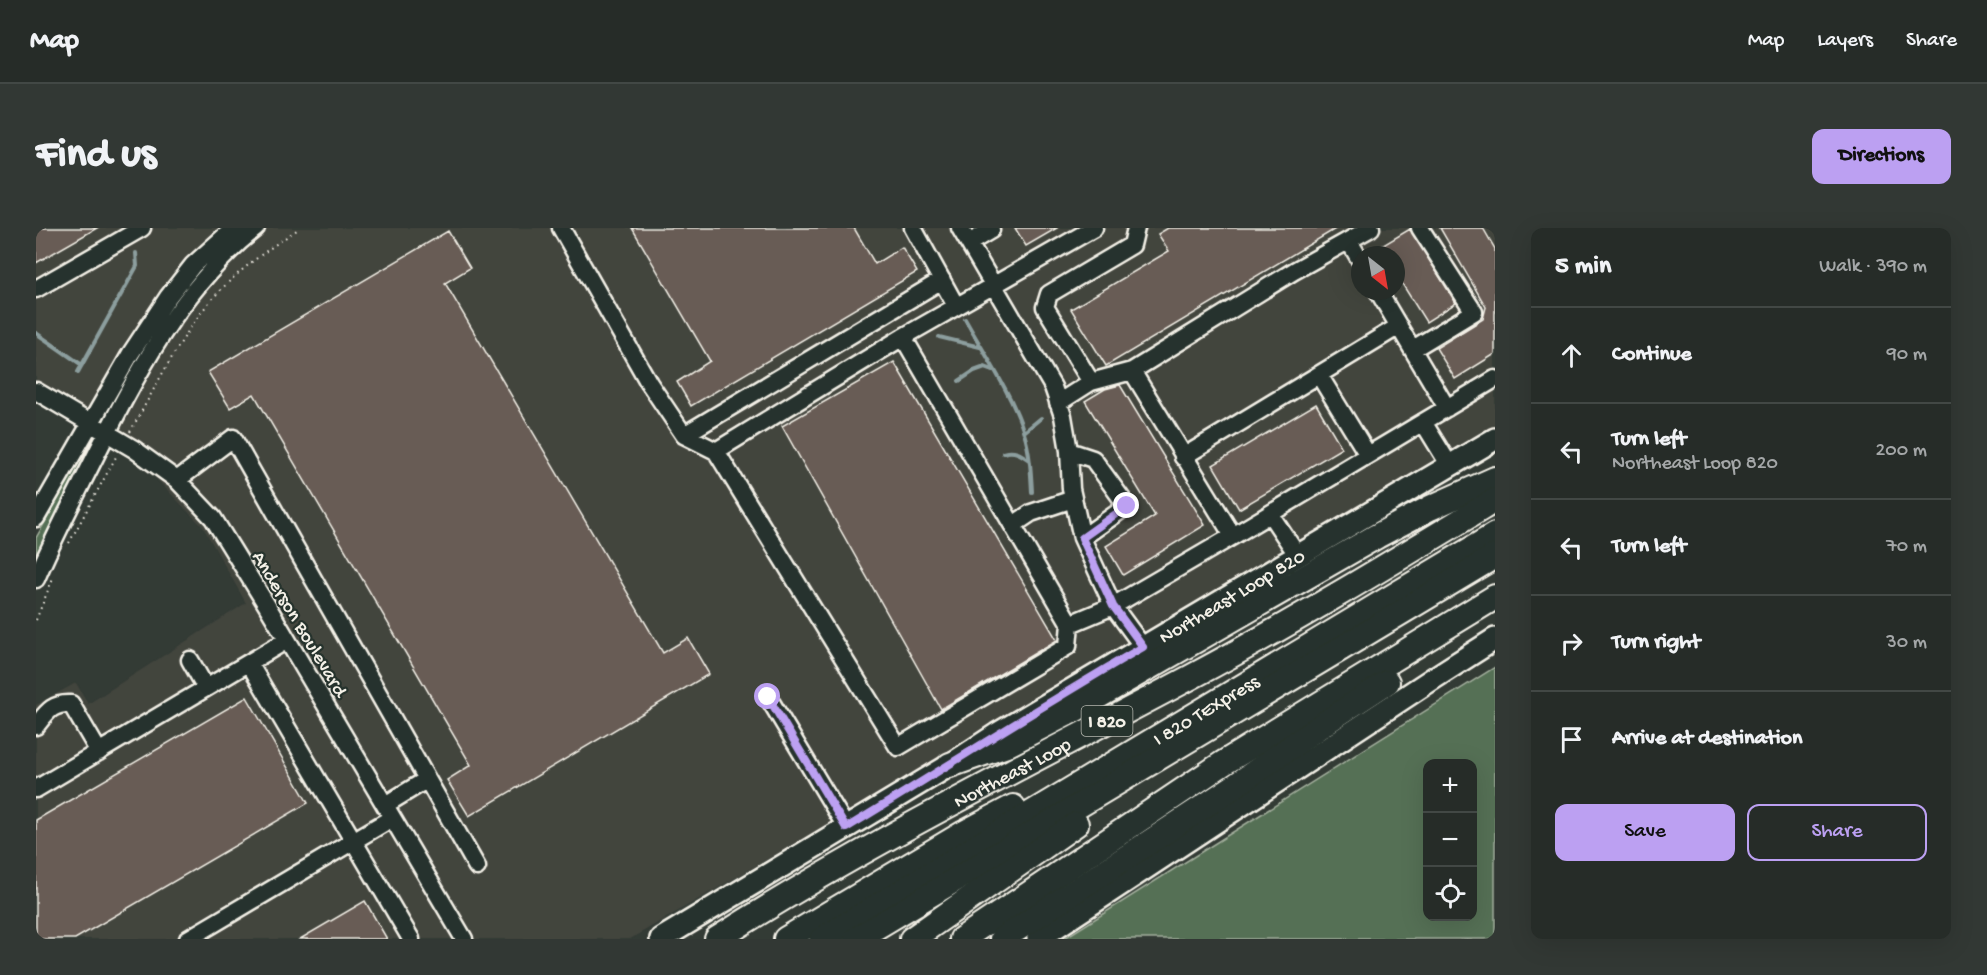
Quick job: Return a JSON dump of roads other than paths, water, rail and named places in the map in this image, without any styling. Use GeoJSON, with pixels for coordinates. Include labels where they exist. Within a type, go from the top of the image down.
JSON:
{"type":"FeatureCollection","features":[{"type":"Feature","properties":{"kind":"highway"},"geometry":{"type":"LineString","coordinates":[[950,765],[1004,746],[1076,709],[1377,536],[1430,508],[1495,479]]}},
{"type":"Feature","properties":{"kind":"highway","name":"Northeast Loop"},"geometry":{"type":"LineString","coordinates":[[717,939],[801,888],[950,804],[1289,623],[1495,500]]}},
{"type":"Feature","properties":{"kind":"highway","name":"I 820 TEXpress"},"geometry":{"type":"LineString","coordinates":[[822,939],[1495,535]]}},
{"type":"Feature","properties":{"kind":"highway","name":"I 820 TEXpress"},"geometry":{"type":"LineString","coordinates":[[856,939],[1495,556]]}},
{"type":"Feature","properties":{"kind":"highway"},"geometry":{"type":"LineString","coordinates":[[962,939],[1222,764],[1495,597]]}},
{"type":"Feature","properties":{"kind":"highway"},"geometry":{"type":"LineString","coordinates":[[1002,939],[1495,612]]}},
{"type":"Feature","properties":{"kind":"highway"},"geometry":{"type":"LineString","coordinates":[[912,939],[1083,819],[1345,659],[1358,639]]}},
{"type":"Feature","properties":{"kind":"highway"},"geometry":{"type":"LineString","coordinates":[[786,939],[964,833],[1084,768],[1116,763]]}},
{"type":"Feature","properties":{"kind":"main road","name":"Northeast Loop 820"},"geometry":{"type":"LineString","coordinates":[[661,939],[950,765],[997,734],[1495,439]]}},
{"type":"Feature","properties":{"kind":"main road"},"geometry":{"type":"LineString","coordinates":[[1042,938],[1495,639]]}},
{"type":"Feature","properties":{"kind":"street"},"geometry":{"type":"LineString","coordinates":[[36,289],[142,228]]}},
{"type":"Feature","properties":{"kind":"street"},"geometry":{"type":"LineString","coordinates":[[36,579],[131,353],[168,297],[193,265],[234,228]]}},
{"type":"Feature","properties":{"kind":"street"},"geometry":{"type":"LineString","coordinates":[[36,518],[200,281],[256,228]]}},
{"type":"Feature","properties":{"kind":"street"},"geometry":{"type":"LineString","coordinates":[[561,228],[649,384],[684,435],[716,451],[898,747],[1068,646],[1070,624],[903,337]]}},
{"type":"Feature","properties":{"kind":"street"},"geometry":{"type":"LineString","coordinates":[[913,228],[956,306]]}},
{"type":"Feature","properties":{"kind":"street"},"geometry":{"type":"LineString","coordinates":[[960,228],[1053,387],[1063,416],[1073,499],[1082,538],[1113,606],[1143,647]]}},
{"type":"Feature","properties":{"kind":"street"},"geometry":{"type":"LineString","coordinates":[[969,243],[991,230],[990,228]]}},
{"type":"Feature","properties":{"kind":"street"},"geometry":{"type":"LineString","coordinates":[[716,451],[903,337],[1094,228]]}},
{"type":"Feature","properties":{"kind":"street"},"geometry":{"type":"LineString","coordinates":[[1090,382],[1044,307],[1049,294],[1132,245],[1136,228]]}},
{"type":"Feature","properties":{"kind":"street"},"geometry":{"type":"LineString","coordinates":[[1058,403],[1090,382],[1132,371],[1294,271],[1371,228]]}},
{"type":"Feature","properties":{"kind":"street"},"geometry":{"type":"LineString","coordinates":[[1413,350],[1474,312],[1420,228]]}},
{"type":"Feature","properties":{"kind":"street"},"geometry":{"type":"LineString","coordinates":[[1349,241],[1352,246]]}},
{"type":"Feature","properties":{"kind":"street"},"geometry":{"type":"LineString","coordinates":[[684,435],[942,280]]}},
{"type":"Feature","properties":{"kind":"street"},"geometry":{"type":"LineString","coordinates":[[1383,300],[1447,408]]}},
{"type":"Feature","properties":{"kind":"street"},"geometry":{"type":"LineString","coordinates":[[1184,457],[1399,326]]}},
{"type":"Feature","properties":{"kind":"street"},"geometry":{"type":"LineString","coordinates":[[1132,371],[1233,536]]}},
{"type":"Feature","properties":{"kind":"street"},"geometry":{"type":"LineString","coordinates":[[1319,375],[1368,455]]}},
{"type":"Feature","properties":{"kind":"street"},"geometry":{"type":"LineString","coordinates":[[1070,624],[1113,606],[1495,379]]}},
{"type":"Feature","properties":{"kind":"street","name":"Anderson Boulevard"},"geometry":{"type":"LineString","coordinates":[[36,391],[134,449],[177,480],[223,532],[464,939]]}},
{"type":"Feature","properties":{"kind":"street"},"geometry":{"type":"LineString","coordinates":[[1424,422],[1450,466]]}},
{"type":"Feature","properties":{"kind":"street"},"geometry":{"type":"LineString","coordinates":[[177,480],[232,438],[477,867]]}},
{"type":"Feature","properties":{"kind":"street"},"geometry":{"type":"LineString","coordinates":[[1069,451],[1093,459],[1127,506],[1082,538]]}},
{"type":"Feature","properties":{"kind":"street"},"geometry":{"type":"LineString","coordinates":[[1012,525],[1031,513],[1073,499]]}},
{"type":"Feature","properties":{"kind":"street"},"geometry":{"type":"LineString","coordinates":[[1270,514],[1298,556]]}},
{"type":"Feature","properties":{"kind":"street"},"geometry":{"type":"LineString","coordinates":[[36,789],[287,640]]}},
{"type":"Feature","properties":{"kind":"street"},"geometry":{"type":"LineString","coordinates":[[190,660],[206,688]]}},
{"type":"Feature","properties":{"kind":"street"},"geometry":{"type":"LineString","coordinates":[[249,663],[411,939]]}},
{"type":"Feature","properties":{"kind":"street"},"geometry":{"type":"LineString","coordinates":[[768,697],[846,828]]}},
{"type":"Feature","properties":{"kind":"street"},"geometry":{"type":"LineString","coordinates":[[36,726],[46,712],[60,703],[71,705],[99,752]]}},
{"type":"Feature","properties":{"kind":"street"},"geometry":{"type":"LineString","coordinates":[[188,939],[353,841],[426,780]]}},
{"type":"Feature","properties":{"kind":"waterway"},"geometry":{"type":"LineString","coordinates":[[78,372],[137,266],[136,253]]}},
{"type":"Feature","properties":{"kind":"waterway"},"geometry":{"type":"LineString","coordinates":[[965,319],[1006,390],[1019,419],[1028,448],[1032,492]]}},
{"type":"Feature","properties":{"kind":"waterway"},"geometry":{"type":"LineString","coordinates":[[36,333],[82,365]]}},
{"type":"Feature","properties":{"kind":"waterway"},"geometry":{"type":"LineString","coordinates":[[939,337],[980,347]]}},
{"type":"Feature","properties":{"kind":"waterway"},"geometry":{"type":"LineString","coordinates":[[959,381],[985,367],[993,370]]}},
{"type":"Feature","properties":{"kind":"waterway"},"geometry":{"type":"LineString","coordinates":[[1024,432],[1041,418]]}},
{"type":"Feature","properties":{"kind":"waterway"},"geometry":{"type":"LineString","coordinates":[[1003,453],[1017,453],[1029,460]]}}]}
